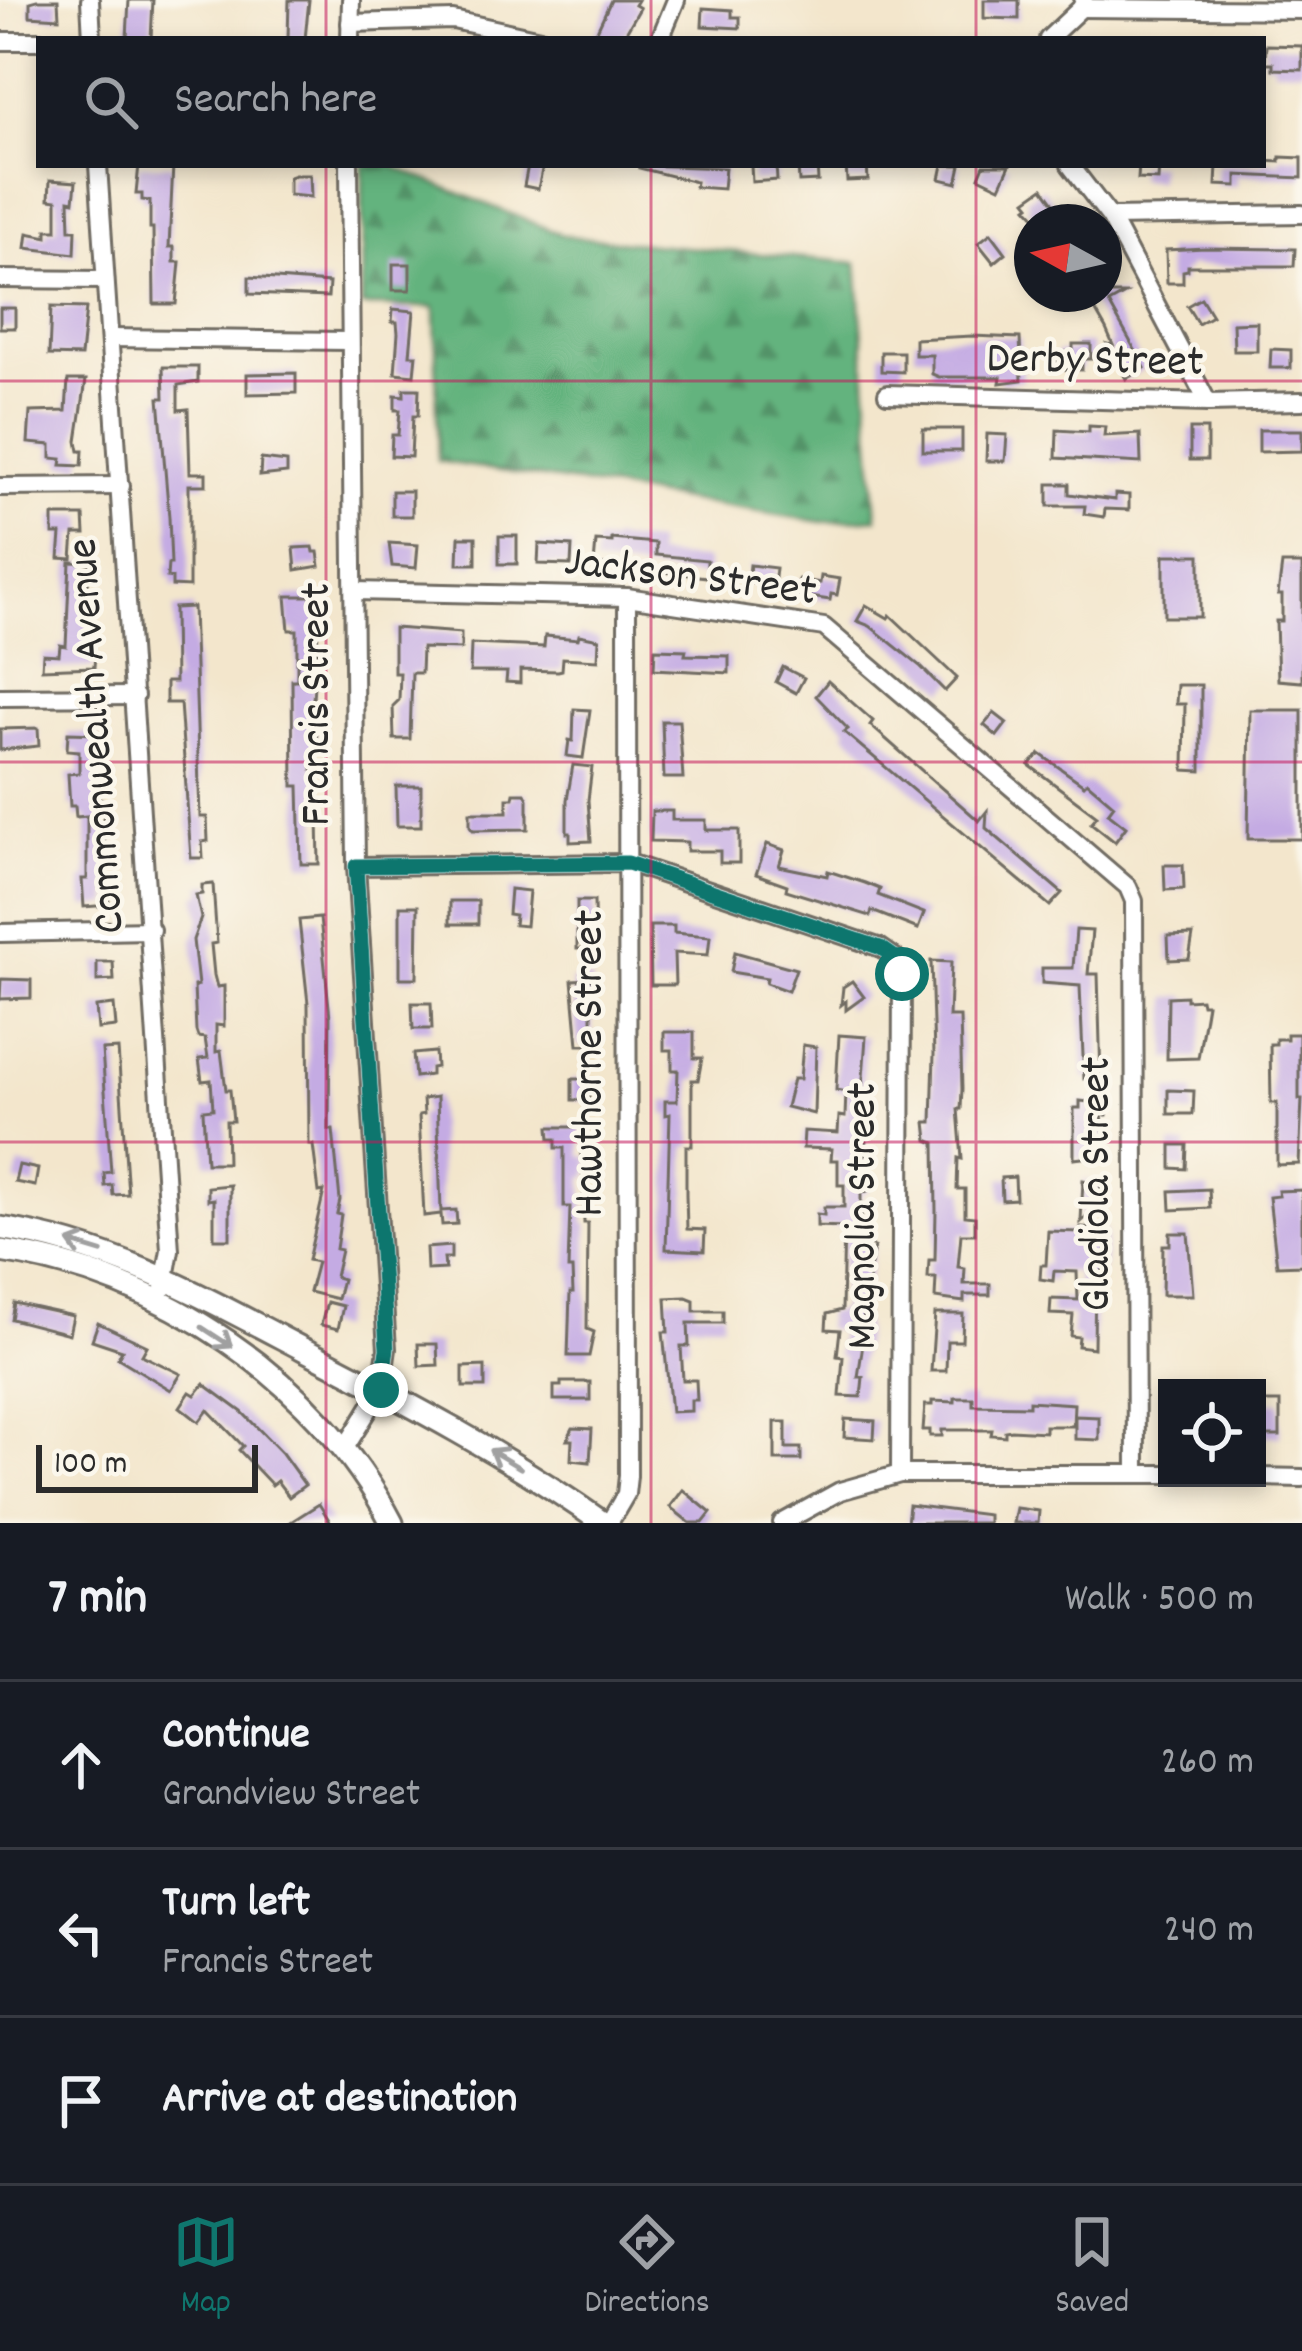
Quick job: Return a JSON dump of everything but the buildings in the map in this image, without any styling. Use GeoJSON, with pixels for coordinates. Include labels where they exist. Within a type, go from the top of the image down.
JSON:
{"type":"FeatureCollection","features":[{"type":"Feature","properties":{"kind":"street"},"geometry":{"type":"LineString","coordinates":[[90,0],[92,36]]}},
{"type":"Feature","properties":{"kind":"street"},"geometry":{"type":"LineString","coordinates":[[351,0],[350,31],[453,20],[526,36]]}},
{"type":"Feature","properties":{"kind":"street"},"geometry":{"type":"LineString","coordinates":[[661,36],[676,0]]}},
{"type":"Feature","properties":{"kind":"street"},"geometry":{"type":"LineString","coordinates":[[1051,36],[1083,4],[1302,10]]}},
{"type":"Feature","properties":{"kind":"street"},"geometry":{"type":"LineString","coordinates":[[0,41],[36,41]]}},
{"type":"Feature","properties":{"kind":"street","name":"Commonwealth Avenue"},"geometry":{"type":"LineString","coordinates":[[98,168],[170,1250],[159,1302]]}},
{"type":"Feature","properties":{"kind":"street","name":"Francis Street"},"geometry":{"type":"LineString","coordinates":[[345,1448],[381,1390],[387,1349],[356,866],[350,168]]}},
{"type":"Feature","properties":{"kind":"street"},"geometry":{"type":"LineString","coordinates":[[1072,168],[1100,204]]}},
{"type":"Feature","properties":{"kind":"street"},"geometry":{"type":"LineString","coordinates":[[1122,217],[1302,214]]}},
{"type":"Feature","properties":{"kind":"street"},"geometry":{"type":"LineString","coordinates":[[1122,240],[1208,403]]}},
{"type":"Feature","properties":{"kind":"street"},"geometry":{"type":"LineString","coordinates":[[0,279],[104,280]]}},
{"type":"Feature","properties":{"kind":"street"},"geometry":{"type":"LineString","coordinates":[[110,338],[348,341]]}},
{"type":"Feature","properties":{"kind":"street","name":"Derby Street"},"geometry":{"type":"LineString","coordinates":[[887,394],[1302,401]]}},
{"type":"Feature","properties":{"kind":"street"},"geometry":{"type":"LineString","coordinates":[[0,487],[121,485]]}},
{"type":"Feature","properties":{"kind":"street","name":"Jackson Street"},"geometry":{"type":"LineString","coordinates":[[355,591],[627,598],[824,627],[1128,886],[1132,895]]}},
{"type":"Feature","properties":{"kind":"street","name":"Hawthorne Street"},"geometry":{"type":"LineString","coordinates":[[606,1523],[626,1494],[628,1476],[627,598]]}},
{"type":"Feature","properties":{"kind":"street"},"geometry":{"type":"LineString","coordinates":[[0,697],[135,696]]}},
{"type":"Feature","properties":{"kind":"street"},"geometry":{"type":"LineString","coordinates":[[356,866],[628,863]]}},
{"type":"Feature","properties":{"kind":"street","name":"Magnolia Street"},"geometry":{"type":"LineString","coordinates":[[628,863],[881,948],[897,959],[902,974],[900,1474]]}},
{"type":"Feature","properties":{"kind":"street","name":"Gladiola Street"},"geometry":{"type":"LineString","coordinates":[[1132,895],[1136,1474]]}},
{"type":"Feature","properties":{"kind":"street"},"geometry":{"type":"LineString","coordinates":[[0,934],[151,930]]}},
{"type":"Feature","properties":{"kind":"street"},"geometry":{"type":"LineString","coordinates":[[0,1228],[104,1253],[166,1278],[484,1447],[606,1523]]}},
{"type":"Feature","properties":{"kind":"street"},"geometry":{"type":"LineString","coordinates":[[0,1251],[96,1274],[159,1302],[210,1332],[273,1377],[345,1448],[392,1523]]}},
{"type":"Feature","properties":{"kind":"street"},"geometry":{"type":"LineString","coordinates":[[782,1523],[840,1491],[900,1474],[1158,1474]]}},
{"type":"Feature","properties":{"kind":"street"},"geometry":{"type":"LineString","coordinates":[[1266,1477],[1302,1478]]}},
{"type":"Feature","properties":{"kind":"green space"},"geometry":{"type":"Polygon","coordinates":[[[363,168],[397,168],[565,236],[857,263],[877,518],[822,522],[438,461],[435,307],[362,306],[363,168]]]}},
{"type":"Feature","properties":{"kind":"route"},"geometry":{"type":"LineString","coordinates":[[381,1390],[387,1349],[356,866],[628,863],[881,948],[897,959],[902,974]]}}]}
